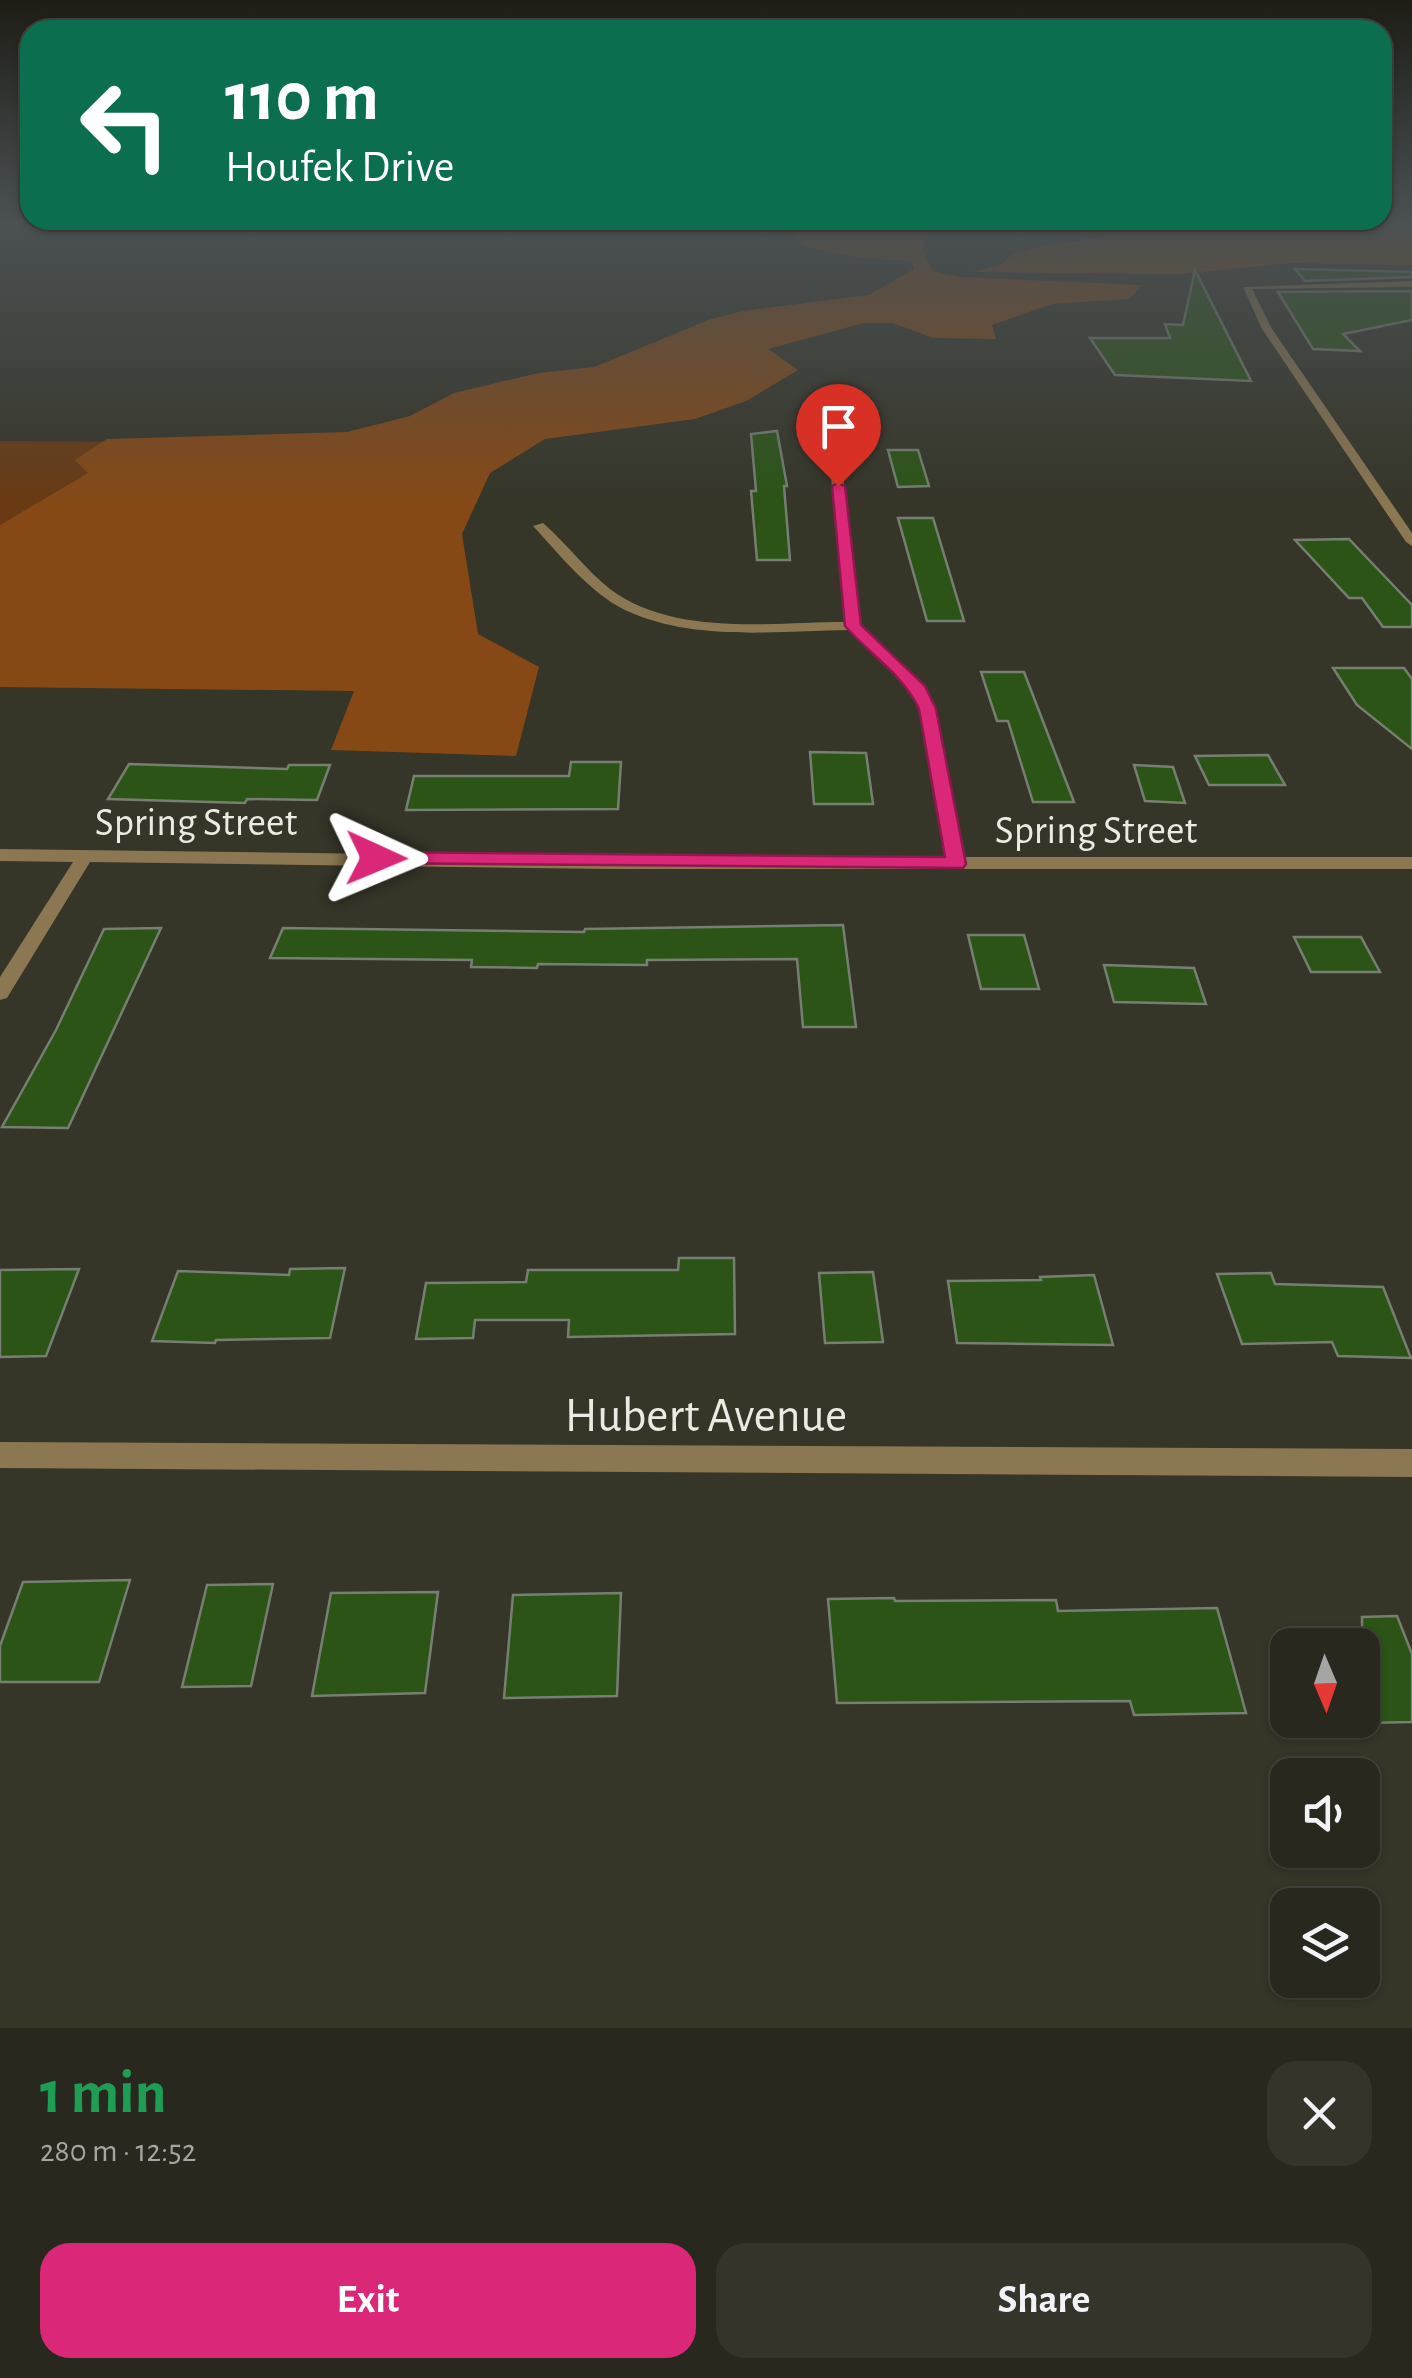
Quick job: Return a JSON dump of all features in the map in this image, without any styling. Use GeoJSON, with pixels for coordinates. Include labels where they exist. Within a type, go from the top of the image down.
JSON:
{"type":"FeatureCollection","features":[{"type":"Feature","properties":{"kind":"street"},"geometry":{"type":"LineString","coordinates":[[1260,316],[1412,542]]}},
{"type":"Feature","properties":{"kind":"street"},"geometry":{"type":"LineString","coordinates":[[834,449],[853,626]]}},
{"type":"Feature","properties":{"kind":"street"},"geometry":{"type":"LineString","coordinates":[[539,526],[606,592],[645,612],[702,623],[853,626],[888,655],[919,690],[928,709],[956,864]]}},
{"type":"Feature","properties":{"kind":"street","name":"Spring Street"},"geometry":{"type":"LineString","coordinates":[[0,855],[956,864],[1412,863]]}},
{"type":"Feature","properties":{"kind":"street"},"geometry":{"type":"LineString","coordinates":[[0,993],[86,855]]}},
{"type":"Feature","properties":{"kind":"street","name":"Hubert Avenue"},"geometry":{"type":"LineString","coordinates":[[0,1454],[1412,1463]]}},
{"type":"Feature","properties":{"kind":"shaded area"},"geometry":{"type":"Polygon","coordinates":[[[724,316],[1019,316],[992,325],[996,339],[933,338],[893,323],[864,323],[768,349],[798,370],[746,401],[695,419],[545,439],[490,473],[462,534],[478,634],[539,667],[516,756],[331,750],[354,691],[0,687],[0,525],[88,473],[75,460],[107,439],[347,432],[410,416],[454,393],[539,373],[594,367],[724,316]]]}},
{"type":"Feature","properties":{"kind":"shaded area"},"geometry":{"type":"Polygon","coordinates":[[[0,441],[132,442],[89,473],[0,526],[0,441]]]}},
{"type":"Feature","properties":{"kind":"building"},"geometry":{"type":"Polygon","coordinates":[[[1185,316],[1218,316],[1251,381],[1115,375],[1090,338],[1170,338],[1165,324],[1183,325],[1185,316]]]}},
{"type":"Feature","properties":{"kind":"building"},"geometry":{"type":"Polygon","coordinates":[[[1293,316],[1412,316],[1412,320],[1343,334],[1360,351],[1313,349],[1293,316]]]}},
{"type":"Feature","properties":{"kind":"building"},"geometry":{"type":"Polygon","coordinates":[[[777,431],[787,486],[790,560],[757,560],[751,434],[777,431]]]}},
{"type":"Feature","properties":{"kind":"building"},"geometry":{"type":"Polygon","coordinates":[[[888,450],[918,450],[929,486],[898,487],[888,450]]]}},
{"type":"Feature","properties":{"kind":"building"},"geometry":{"type":"Polygon","coordinates":[[[898,518],[933,518],[964,621],[927,621],[898,518]]]}},
{"type":"Feature","properties":{"kind":"building"},"geometry":{"type":"Polygon","coordinates":[[[1349,539],[1412,605],[1412,627],[1383,627],[1362,598],[1349,598],[1295,540],[1349,539]]]}},
{"type":"Feature","properties":{"kind":"building"},"geometry":{"type":"Polygon","coordinates":[[[1333,668],[1404,668],[1412,679],[1412,749],[1357,705],[1333,668]]]}},
{"type":"Feature","properties":{"kind":"building"},"geometry":{"type":"Polygon","coordinates":[[[981,672],[1024,672],[1074,802],[1033,802],[1008,721],[997,721],[981,672]]]}},
{"type":"Feature","properties":{"kind":"building"},"geometry":{"type":"Polygon","coordinates":[[[810,752],[866,753],[873,804],[814,804],[810,752]]]}},
{"type":"Feature","properties":{"kind":"building"},"geometry":{"type":"Polygon","coordinates":[[[1268,755],[1285,785],[1209,785],[1195,756],[1268,755]]]}},
{"type":"Feature","properties":{"kind":"building"},"geometry":{"type":"Polygon","coordinates":[[[571,762],[621,762],[618,809],[406,810],[414,776],[569,776],[571,762]]]}},
{"type":"Feature","properties":{"kind":"building"},"geometry":{"type":"Polygon","coordinates":[[[129,764],[287,769],[289,765],[330,765],[317,800],[247,799],[245,803],[108,799],[129,764]]]}},
{"type":"Feature","properties":{"kind":"building"},"geometry":{"type":"Polygon","coordinates":[[[1134,765],[1173,767],[1185,803],[1145,801],[1134,765]]]}},
{"type":"Feature","properties":{"kind":"building"},"geometry":{"type":"Polygon","coordinates":[[[843,925],[856,1027],[803,1027],[797,959],[647,960],[647,965],[538,964],[537,968],[471,967],[472,960],[270,958],[283,928],[584,932],[843,925]]]}},
{"type":"Feature","properties":{"kind":"building"},"geometry":{"type":"Polygon","coordinates":[[[161,928],[68,1128],[2,1127],[56,1030],[104,929],[161,928]]]}},
{"type":"Feature","properties":{"kind":"building"},"geometry":{"type":"Polygon","coordinates":[[[968,935],[1024,935],[1039,989],[981,989],[968,935]]]}},
{"type":"Feature","properties":{"kind":"building"},"geometry":{"type":"Polygon","coordinates":[[[1294,937],[1361,937],[1380,972],[1311,972],[1294,937]]]}},
{"type":"Feature","properties":{"kind":"building"},"geometry":{"type":"Polygon","coordinates":[[[1104,965],[1194,968],[1206,1004],[1114,1002],[1104,965]]]}},
{"type":"Feature","properties":{"kind":"building"},"geometry":{"type":"Polygon","coordinates":[[[679,1258],[734,1258],[735,1334],[568,1337],[569,1320],[475,1320],[473,1338],[416,1339],[426,1283],[526,1282],[528,1270],[678,1270],[679,1258]]]}},
{"type":"Feature","properties":{"kind":"building"},"geometry":{"type":"Polygon","coordinates":[[[345,1268],[330,1338],[215,1343],[152,1341],[178,1271],[289,1275],[290,1269],[345,1268]]]}},
{"type":"Feature","properties":{"kind":"building"},"geometry":{"type":"Polygon","coordinates":[[[79,1269],[46,1356],[0,1357],[0,1270],[79,1269]]]}},
{"type":"Feature","properties":{"kind":"building"},"geometry":{"type":"Polygon","coordinates":[[[873,1272],[883,1342],[825,1343],[819,1273],[873,1272]]]}},
{"type":"Feature","properties":{"kind":"building"},"geometry":{"type":"Polygon","coordinates":[[[1271,1273],[1275,1284],[1383,1287],[1411,1358],[1338,1356],[1332,1342],[1242,1344],[1217,1274],[1271,1273]]]}},
{"type":"Feature","properties":{"kind":"building"},"geometry":{"type":"Polygon","coordinates":[[[1094,1275],[1113,1345],[957,1343],[948,1281],[1094,1275]]]}},
{"type":"Feature","properties":{"kind":"building"},"geometry":{"type":"Polygon","coordinates":[[[130,1580],[99,1682],[0,1682],[0,1646],[23,1582],[130,1580]]]}},
{"type":"Feature","properties":{"kind":"building"},"geometry":{"type":"Polygon","coordinates":[[[273,1584],[251,1686],[182,1687],[207,1585],[273,1584]]]}},
{"type":"Feature","properties":{"kind":"building"},"geometry":{"type":"Polygon","coordinates":[[[438,1592],[425,1693],[312,1696],[331,1593],[438,1592]]]}},
{"type":"Feature","properties":{"kind":"building"},"geometry":{"type":"Polygon","coordinates":[[[621,1593],[617,1696],[504,1698],[513,1595],[621,1593]]]}},
{"type":"Feature","properties":{"kind":"building"},"geometry":{"type":"Polygon","coordinates":[[[828,1599],[1056,1600],[1058,1611],[1217,1608],[1246,1713],[1134,1715],[1130,1701],[837,1703],[828,1599]]]}},
{"type":"Feature","properties":{"kind":"building"},"geometry":{"type":"Polygon","coordinates":[[[1397,1616],[1412,1654],[1412,1722],[1380,1723],[1380,1628],[1362,1628],[1362,1617],[1397,1616]]]}},
{"type":"Feature","properties":{"kind":"route"},"geometry":{"type":"LineString","coordinates":[[376,858],[956,864],[928,709],[919,690],[888,655],[853,626],[838,486]]}}]}
